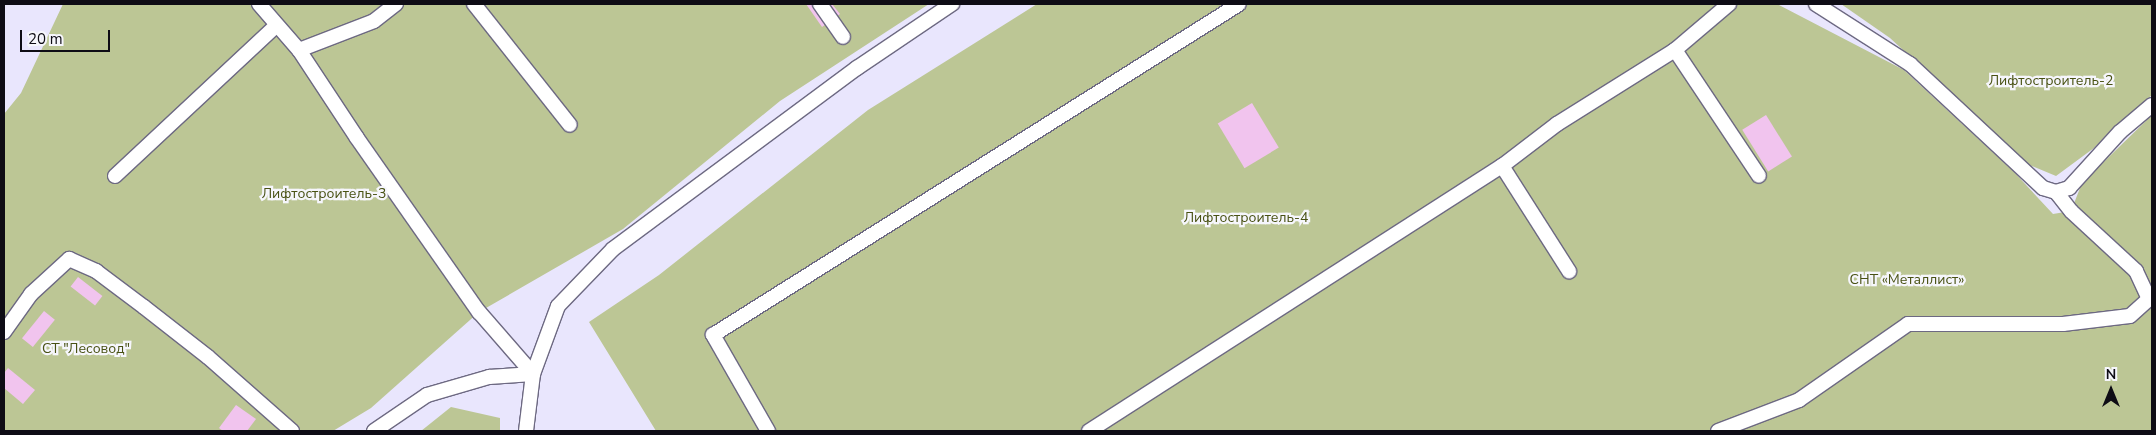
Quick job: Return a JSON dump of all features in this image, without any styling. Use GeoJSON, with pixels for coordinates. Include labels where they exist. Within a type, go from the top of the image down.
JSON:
{"type":"FeatureCollection","features":[{"type":"Feature","properties":{"kind":"lane"},"geometry":{"type":"LineString","coordinates":[[259,4],[276,26],[299,50],[432,247],[479,312],[533,374]]}},
{"type":"Feature","properties":{"kind":"lane"},"geometry":{"type":"LineString","coordinates":[[299,50],[374,21],[396,4]]}},
{"type":"Feature","properties":{"kind":"lane"},"geometry":{"type":"LineString","coordinates":[[474,4],[570,125]]}},
{"type":"Feature","properties":{"kind":"lane"},"geometry":{"type":"LineString","coordinates":[[820,4],[843,37]]}},
{"type":"Feature","properties":{"kind":"lane"},"geometry":{"type":"LineString","coordinates":[[526,431],[533,374],[558,306],[613,249],[858,68],[952,4]]}},
{"type":"Feature","properties":{"kind":"lane"},"geometry":{"type":"LineString","coordinates":[[768,431],[713,335],[1239,4]]}},
{"type":"Feature","properties":{"kind":"lane"},"geometry":{"type":"LineString","coordinates":[[1089,431],[1502,166],[1557,124],[1675,50],[1729,4]]}},
{"type":"Feature","properties":{"kind":"lane"},"geometry":{"type":"LineString","coordinates":[[1816,4],[1910,64],[2043,188],[2056,192],[2069,188],[2120,132],[2152,104]]}},
{"type":"Feature","properties":{"kind":"lane"},"geometry":{"type":"LineString","coordinates":[[115,176],[276,26]]}},
{"type":"Feature","properties":{"kind":"lane"},"geometry":{"type":"LineString","coordinates":[[1675,50],[1759,176]]}},
{"type":"Feature","properties":{"kind":"lane"},"geometry":{"type":"LineString","coordinates":[[1502,166],[1569,271]]}},
{"type":"Feature","properties":{"kind":"lane"},"geometry":{"type":"LineString","coordinates":[[1718,431],[1799,400],[1908,324],[2062,324],[2130,316],[2149,299],[2136,271],[2071,211],[2056,192]]}},
{"type":"Feature","properties":{"kind":"lane"},"geometry":{"type":"LineString","coordinates":[[4,332],[31,294],[69,259],[96,271],[151,313],[208,357],[292,431]]}},
{"type":"Feature","properties":{"kind":"lane"},"geometry":{"type":"LineString","coordinates":[[374,431],[427,395],[489,377],[533,374]]}},
{"type":"Feature","properties":{"kind":"green space","name":"Лифтостроитель-3"},"geometry":{"type":"Polygon","coordinates":[[[63,4],[929,4],[780,101],[623,229],[479,312],[371,408],[333,431],[4,431],[4,114],[21,93],[63,4]]]}},
{"type":"Feature","properties":{"kind":"green space","name":"Лифтостроитель-4"},"geometry":{"type":"Polygon","coordinates":[[[1037,4],[1777,4],[1904,70],[2014,172],[2053,214],[2071,211],[2082,183],[2152,115],[2152,431],[656,431],[589,322],[659,275],[868,110],[1037,4]]]}},
{"type":"Feature","properties":{"kind":"green space","name":"Лифтостроитель-2"},"geometry":{"type":"Polygon","coordinates":[[[1841,4],[2152,4],[2152,95],[2115,126],[2094,148],[2056,176],[2027,164],[1890,38],[1841,4]]]}},
{"type":"Feature","properties":{"kind":"green space"},"geometry":{"type":"Polygon","coordinates":[[[451,407],[500,418],[500,431],[421,431],[451,407]]]}},
{"type":"Feature","properties":{"kind":"building"},"geometry":{"type":"Polygon","coordinates":[[[806,4],[832,4],[840,14],[822,27],[806,4]]]}},
{"type":"Feature","properties":{"kind":"building"},"geometry":{"type":"Polygon","coordinates":[[[1252,103],[1279,148],[1244,168],[1218,124],[1252,103]]]}},
{"type":"Feature","properties":{"kind":"building"},"geometry":{"type":"Polygon","coordinates":[[[1766,115],[1792,157],[1768,171],[1742,130],[1766,115]]]}},
{"type":"Feature","properties":{"kind":"building"},"geometry":{"type":"Polygon","coordinates":[[[78,277],[102,296],[95,306],[71,286],[78,277]]]}},
{"type":"Feature","properties":{"kind":"building"},"geometry":{"type":"Polygon","coordinates":[[[44,311],[55,320],[33,347],[22,338],[44,311]]]}},
{"type":"Feature","properties":{"kind":"building"},"geometry":{"type":"Polygon","coordinates":[[[8,368],[35,390],[23,404],[4,388],[4,373],[8,368]]]}},
{"type":"Feature","properties":{"kind":"building"},"geometry":{"type":"Polygon","coordinates":[[[236,405],[256,419],[247,431],[223,431],[219,428],[236,405]]]}},
{"type":"Feature","properties":{"kind":"park label","name":"СНТ «Металлист»"},"geometry":{"type":"Point","coordinates":[1907,280]}},
{"type":"Feature","properties":{"kind":"park label","name":"СТ \"Лесовод\""},"geometry":{"type":"Point","coordinates":[86,349]}}]}
